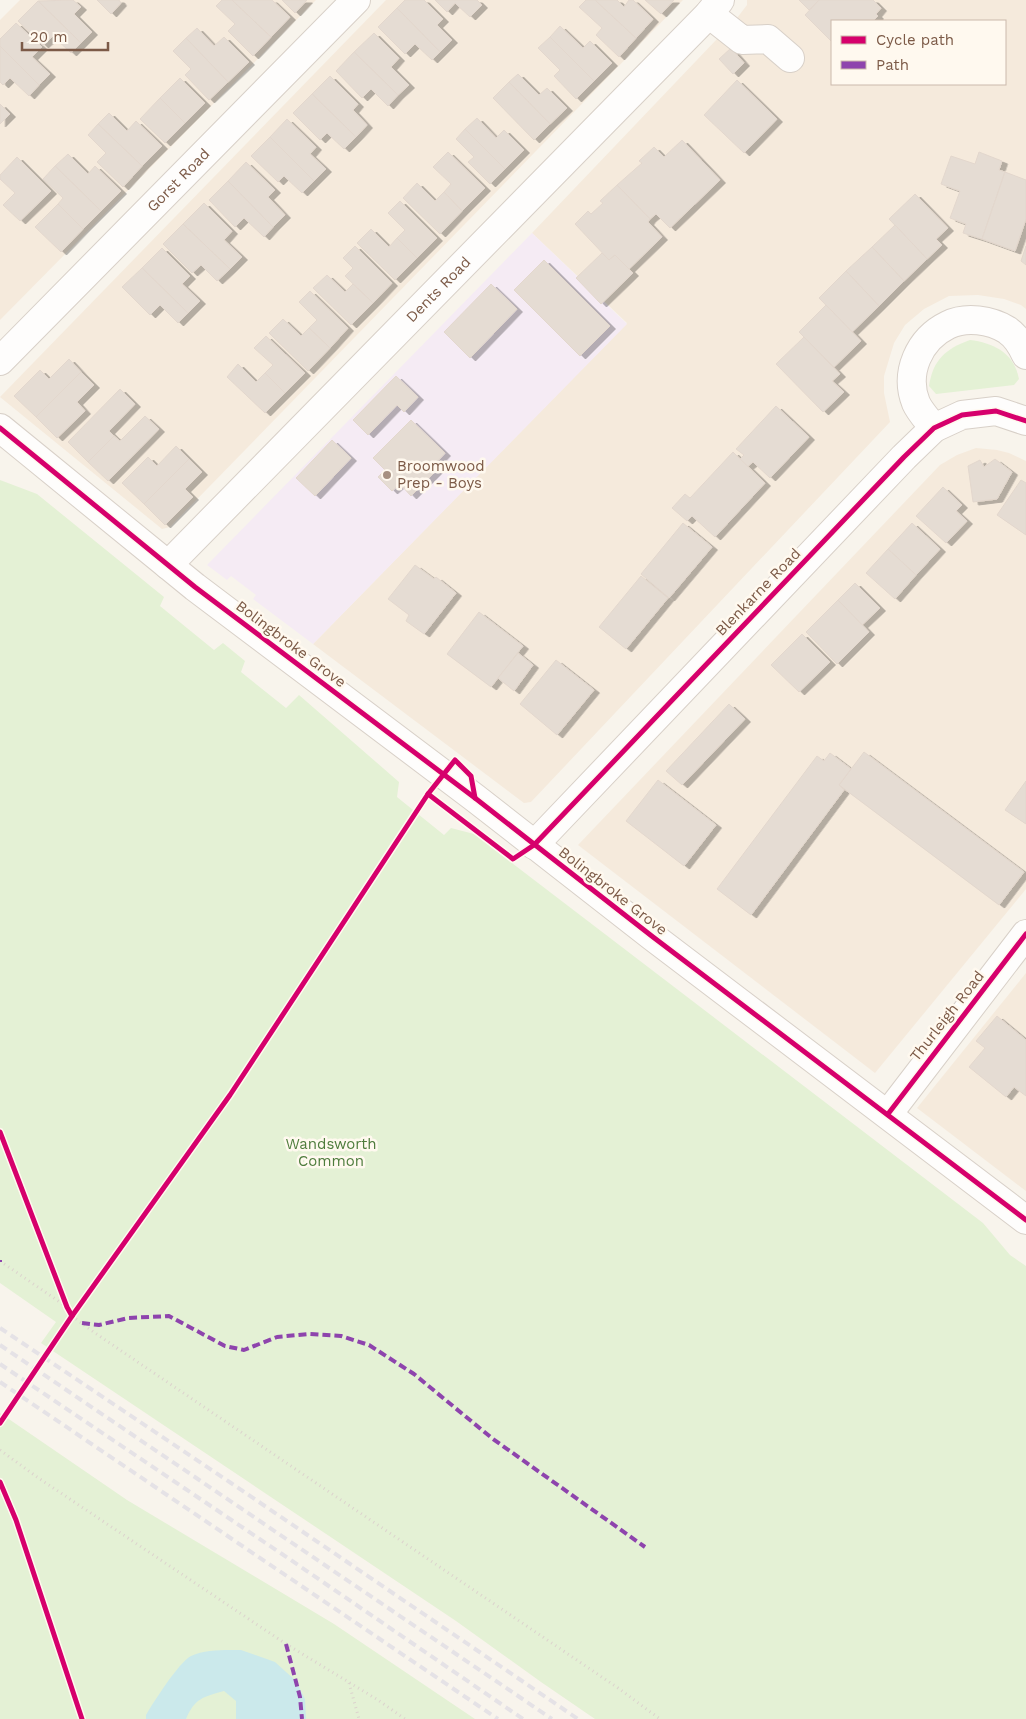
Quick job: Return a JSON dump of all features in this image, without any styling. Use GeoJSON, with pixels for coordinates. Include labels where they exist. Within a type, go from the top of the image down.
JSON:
{"type":"FeatureCollection","features":[{"type":"Feature","properties":{"kind":"street","name":"Gorst Road"},"geometry":{"type":"LineString","coordinates":[[0,361],[356,0]]}},
{"type":"Feature","properties":{"kind":"street"},"geometry":{"type":"LineString","coordinates":[[714,7],[742,40],[768,39],[790,58]]}},
{"type":"Feature","properties":{"kind":"street","name":"Dents Road"},"geometry":{"type":"LineString","coordinates":[[168,565],[714,7]]}},
{"type":"Feature","properties":{"kind":"street"},"geometry":{"type":"LineString","coordinates":[[934,428],[916,404],[911,382],[916,355],[932,336],[949,324],[969,320],[990,323],[1009,331],[1022,345],[1026,355]]}},
{"type":"Feature","properties":{"kind":"street","name":"Blenkarne Road"},"geometry":{"type":"LineString","coordinates":[[534,845],[904,457],[934,428],[962,415],[996,411],[1026,421]]}},
{"type":"Feature","properties":{"kind":"street","name":"Bolingbroke Grove"},"geometry":{"type":"LineString","coordinates":[[0,428],[194,587],[475,798],[653,937],[1026,1220]]}},
{"type":"Feature","properties":{"kind":"street","name":"Thurleigh Road"},"geometry":{"type":"LineString","coordinates":[[888,1114],[1026,934]]}},
{"type":"Feature","properties":{"kind":"path"},"geometry":{"type":"LineString","coordinates":[[0,1261],[67,1307]]}},
{"type":"Feature","properties":{"kind":"path"},"geometry":{"type":"LineString","coordinates":[[64,1298],[72,1316],[95,1333],[618,1688],[660,1719]]}},
{"type":"Feature","properties":{"kind":"path"},"geometry":{"type":"LineString","coordinates":[[68,1323],[78,1308]]}},
{"type":"Feature","properties":{"kind":"path"},"geometry":{"type":"LineString","coordinates":[[0,1423],[63,1330]]}},
{"type":"Feature","properties":{"kind":"path"},"geometry":{"type":"LineString","coordinates":[[0,1450],[37,1477],[286,1644],[405,1719]]}},
{"type":"Feature","properties":{"kind":"path"},"geometry":{"type":"LineString","coordinates":[[349,1682],[359,1719]]}},
{"type":"Feature","properties":{"kind":"shaded area"},"geometry":{"type":"Polygon","coordinates":[[[20,0],[316,0],[0,320],[0,20],[20,0]]]}},
{"type":"Feature","properties":{"kind":"shaded area"},"geometry":{"type":"Polygon","coordinates":[[[386,0],[683,0],[170,527],[162,529],[0,397],[386,0]]]}},
{"type":"Feature","properties":{"kind":"shaded area"},"geometry":{"type":"Polygon","coordinates":[[[747,0],[1026,0],[1026,309],[1021,305],[1004,299],[978,295],[949,296],[924,309],[905,325],[894,343],[884,376],[884,393],[890,422],[531,802],[524,803],[313,644],[627,323],[532,233],[737,18],[747,5],[747,0]]]}},
{"type":"Feature","properties":{"kind":"shaded area","name":"Broomwood Prep - Boys"},"geometry":{"type":"Polygon","coordinates":[[[532,233],[627,324],[313,644],[253,599],[256,595],[231,576],[227,580],[207,565],[532,233]]]}},
{"type":"Feature","properties":{"kind":"shaded area"},"geometry":{"type":"Polygon","coordinates":[[[976,448],[1009,453],[1026,461],[1026,889],[875,1073],[578,845],[940,465],[957,455],[976,448]]]}},
{"type":"Feature","properties":{"kind":"shaded area"},"geometry":{"type":"Polygon","coordinates":[[[1026,973],[1026,1191],[917,1108],[1026,973]]]}},
{"type":"Feature","properties":{"kind":"green space"},"geometry":{"type":"Polygon","coordinates":[[[970,340],[979,341],[1002,351],[1013,362],[1019,379],[1014,385],[936,394],[929,386],[937,362],[954,347],[970,340]]]}},
{"type":"Feature","properties":{"kind":"green space","name":"Wandsworth Common"},"geometry":{"type":"Polygon","coordinates":[[[0,480],[37,494],[164,597],[160,606],[214,650],[223,643],[245,661],[241,672],[286,708],[299,695],[399,782],[397,797],[444,835],[451,828],[474,834],[983,1223],[1010,1255],[1026,1266],[1026,1719],[595,1719],[456,1621],[41,1343],[56,1322],[0,1283],[0,480]]]}},
{"type":"Feature","properties":{"kind":"green space"},"geometry":{"type":"Polygon","coordinates":[[[0,1413],[127,1500],[334,1624],[475,1719],[0,1719],[0,1413]]]}},
{"type":"Feature","properties":{"kind":"water"},"geometry":{"type":"Polygon","coordinates":[[[241,1650],[275,1662],[296,1681],[305,1699],[306,1719],[236,1719],[236,1701],[224,1691],[200,1699],[189,1712],[186,1719],[146,1719],[146,1715],[167,1683],[180,1666],[191,1656],[209,1651],[241,1650]]]}},
{"type":"Feature","properties":{"kind":"building"},"geometry":{"type":"Polygon","coordinates":[[[73,0],[81,7],[74,14],[92,32],[81,43],[38,1],[73,0]]]}},
{"type":"Feature","properties":{"kind":"building"},"geometry":{"type":"Polygon","coordinates":[[[97,0],[119,0],[121,3],[111,14],[97,0]]]}},
{"type":"Feature","properties":{"kind":"building"},"geometry":{"type":"Polygon","coordinates":[[[222,0],[232,0],[271,37],[253,56],[228,31],[235,24],[216,6],[222,0]]]}},
{"type":"Feature","properties":{"kind":"building"},"geometry":{"type":"Polygon","coordinates":[[[232,0],[272,0],[290,17],[271,37],[232,0]]]}},
{"type":"Feature","properties":{"kind":"building"},"geometry":{"type":"Polygon","coordinates":[[[282,0],[307,0],[295,13],[282,0]]]}},
{"type":"Feature","properties":{"kind":"building"},"geometry":{"type":"Polygon","coordinates":[[[405,0],[424,0],[443,19],[437,25],[452,40],[440,52],[397,8],[405,0]]]}},
{"type":"Feature","properties":{"kind":"building"},"geometry":{"type":"Polygon","coordinates":[[[435,0],[477,0],[482,5],[470,17],[455,3],[447,12],[435,0]]]}},
{"type":"Feature","properties":{"kind":"building"},"geometry":{"type":"Polygon","coordinates":[[[586,0],[595,0],[636,38],[619,57],[596,35],[602,28],[579,7],[586,0]]]}},
{"type":"Feature","properties":{"kind":"building"},"geometry":{"type":"Polygon","coordinates":[[[595,0],[617,0],[624,7],[629,0],[633,0],[653,19],[636,38],[595,0]]]}},
{"type":"Feature","properties":{"kind":"building"},"geometry":{"type":"Polygon","coordinates":[[[645,0],[674,0],[661,14],[645,0]]]}},
{"type":"Feature","properties":{"kind":"building"},"geometry":{"type":"Polygon","coordinates":[[[799,0],[819,0],[809,10],[799,0]]]}},
{"type":"Feature","properties":{"kind":"building"},"geometry":{"type":"Polygon","coordinates":[[[819,0],[873,0],[881,8],[874,20],[831,20],[831,41],[805,15],[819,0]]]}},
{"type":"Feature","properties":{"kind":"building"},"geometry":{"type":"Polygon","coordinates":[[[38,1],[81,43],[71,53],[53,36],[43,45],[18,21],[38,1]]]}},
{"type":"Feature","properties":{"kind":"building"},"geometry":{"type":"Polygon","coordinates":[[[397,8],[440,52],[432,60],[415,44],[405,54],[378,27],[397,8]]]}},
{"type":"Feature","properties":{"kind":"building"},"geometry":{"type":"Polygon","coordinates":[[[16,23],[42,47],[32,57],[50,74],[39,85],[0,46],[0,39],[16,23]]]}},
{"type":"Feature","properties":{"kind":"building"},"geometry":{"type":"Polygon","coordinates":[[[560,26],[583,48],[590,41],[612,63],[594,81],[550,37],[560,26]]]}},
{"type":"Feature","properties":{"kind":"building"},"geometry":{"type":"Polygon","coordinates":[[[197,28],[214,46],[224,37],[249,62],[228,82],[186,38],[197,28]]]}},
{"type":"Feature","properties":{"kind":"building"},"geometry":{"type":"Polygon","coordinates":[[[374,33],[399,58],[391,67],[409,85],[398,95],[354,52],[374,33]]]}},
{"type":"Feature","properties":{"kind":"building"},"geometry":{"type":"Polygon","coordinates":[[[550,37],[594,81],[576,99],[554,76],[560,70],[538,48],[550,37]]]}},
{"type":"Feature","properties":{"kind":"building"},"geometry":{"type":"Polygon","coordinates":[[[186,38],[228,82],[209,100],[185,75],[191,69],[173,51],[186,38]]]}},
{"type":"Feature","properties":{"kind":"building"},"geometry":{"type":"Polygon","coordinates":[[[0,46],[39,85],[29,96],[10,78],[3,85],[0,82],[0,46]]]}},
{"type":"Feature","properties":{"kind":"building"},"geometry":{"type":"Polygon","coordinates":[[[731,48],[744,63],[733,74],[719,59],[731,48]]]}},
{"type":"Feature","properties":{"kind":"building"},"geometry":{"type":"Polygon","coordinates":[[[354,52],[398,95],[388,106],[371,89],[362,98],[336,71],[354,52]]]}},
{"type":"Feature","properties":{"kind":"building"},"geometry":{"type":"Polygon","coordinates":[[[518,74],[539,95],[547,88],[567,108],[550,124],[509,82],[518,74]]]}},
{"type":"Feature","properties":{"kind":"building"},"geometry":{"type":"Polygon","coordinates":[[[330,76],[358,104],[353,110],[367,125],[356,137],[312,94],[330,76]]]}},
{"type":"Feature","properties":{"kind":"building"},"geometry":{"type":"Polygon","coordinates":[[[180,78],[205,103],[185,123],[160,98],[180,78]]]}},
{"type":"Feature","properties":{"kind":"building"},"geometry":{"type":"Polygon","coordinates":[[[737,80],[777,119],[744,153],[704,115],[737,80]]]}},
{"type":"Feature","properties":{"kind":"building"},"geometry":{"type":"Polygon","coordinates":[[[509,82],[550,124],[534,140],[493,98],[509,82]]]}},
{"type":"Feature","properties":{"kind":"building"},"geometry":{"type":"Polygon","coordinates":[[[312,94],[356,137],[344,149],[327,133],[320,140],[293,113],[312,94]]]}},
{"type":"Feature","properties":{"kind":"building"},"geometry":{"type":"Polygon","coordinates":[[[160,98],[185,123],[165,143],[140,119],[160,98]]]}},
{"type":"Feature","properties":{"kind":"building"},"geometry":{"type":"Polygon","coordinates":[[[0,104],[10,114],[0,124],[0,104]]]}},
{"type":"Feature","properties":{"kind":"building"},"geometry":{"type":"Polygon","coordinates":[[[109,113],[127,131],[136,121],[162,146],[142,166],[98,124],[109,113]]]}},
{"type":"Feature","properties":{"kind":"building"},"geometry":{"type":"Polygon","coordinates":[[[477,118],[496,138],[504,130],[524,150],[505,169],[465,129],[477,118]]]}},
{"type":"Feature","properties":{"kind":"building"},"geometry":{"type":"Polygon","coordinates":[[[287,119],[316,147],[310,154],[326,169],[314,181],[270,137],[287,119]]]}},
{"type":"Feature","properties":{"kind":"building"},"geometry":{"type":"Polygon","coordinates":[[[98,124],[142,166],[123,187],[97,162],[106,153],[88,135],[98,124]]]}},
{"type":"Feature","properties":{"kind":"building"},"geometry":{"type":"Polygon","coordinates":[[[465,129],[505,169],[490,184],[468,162],[474,157],[456,139],[465,129]]]}},
{"type":"Feature","properties":{"kind":"building"},"geometry":{"type":"Polygon","coordinates":[[[270,137],[314,181],[302,193],[284,176],[278,182],[251,156],[270,137]]]}},
{"type":"Feature","properties":{"kind":"building"},"geometry":{"type":"Polygon","coordinates":[[[682,140],[720,180],[670,228],[656,214],[650,219],[617,185],[642,163],[639,161],[654,147],[664,157],[682,140]]]}},
{"type":"Feature","properties":{"kind":"building"},"geometry":{"type":"Polygon","coordinates":[[[448,152],[485,188],[462,211],[444,192],[451,184],[433,167],[448,152]]]}},
{"type":"Feature","properties":{"kind":"building"},"geometry":{"type":"Polygon","coordinates":[[[979,152],[1002,161],[999,170],[1005,172],[982,239],[963,233],[966,224],[950,218],[960,191],[941,184],[951,156],[975,164],[979,152]]]}},
{"type":"Feature","properties":{"kind":"building"},"geometry":{"type":"Polygon","coordinates":[[[68,154],[88,174],[95,166],[121,191],[101,211],[55,166],[68,154]]]}},
{"type":"Feature","properties":{"kind":"building"},"geometry":{"type":"Polygon","coordinates":[[[17,157],[51,191],[20,221],[3,205],[15,193],[0,179],[0,175],[17,157]]]}},
{"type":"Feature","properties":{"kind":"building"},"geometry":{"type":"Polygon","coordinates":[[[246,162],[275,190],[268,197],[285,215],[273,227],[228,181],[246,162]]]}},
{"type":"Feature","properties":{"kind":"building"},"geometry":{"type":"Polygon","coordinates":[[[55,166],[101,211],[83,229],[58,204],[63,198],[43,179],[55,166]]]}},
{"type":"Feature","properties":{"kind":"building"},"geometry":{"type":"Polygon","coordinates":[[[1005,172],[1026,180],[1026,219],[1015,251],[982,239],[1005,172]]]}},
{"type":"Feature","properties":{"kind":"building"},"geometry":{"type":"Polygon","coordinates":[[[228,181],[273,227],[264,237],[244,218],[235,227],[209,200],[228,181]]]}},
{"type":"Feature","properties":{"kind":"building"},"geometry":{"type":"Polygon","coordinates":[[[417,183],[435,201],[444,192],[462,211],[440,234],[403,198],[417,183]]]}},
{"type":"Feature","properties":{"kind":"building"},"geometry":{"type":"Polygon","coordinates":[[[617,185],[650,219],[648,222],[662,237],[629,269],[615,255],[609,260],[575,224],[588,211],[591,214],[603,203],[600,201],[617,185]]]}},
{"type":"Feature","properties":{"kind":"building"},"geometry":{"type":"Polygon","coordinates":[[[915,194],[948,228],[936,239],[942,245],[927,259],[889,219],[915,194]]]}},
{"type":"Feature","properties":{"kind":"building"},"geometry":{"type":"Polygon","coordinates":[[[400,201],[437,238],[417,258],[397,238],[405,230],[388,213],[400,201]]]}},
{"type":"Feature","properties":{"kind":"building"},"geometry":{"type":"Polygon","coordinates":[[[204,203],[232,231],[224,240],[242,257],[230,269],[183,224],[204,203]]]}},
{"type":"Feature","properties":{"kind":"building"},"geometry":{"type":"Polygon","coordinates":[[[58,204],[83,229],[61,252],[35,227],[58,204]]]}},
{"type":"Feature","properties":{"kind":"building"},"geometry":{"type":"Polygon","coordinates":[[[183,224],[230,269],[217,281],[201,265],[192,273],[163,244],[183,224]]]}},
{"type":"Feature","properties":{"kind":"building"},"geometry":{"type":"Polygon","coordinates":[[[895,225],[927,259],[904,281],[872,247],[895,225]]]}},
{"type":"Feature","properties":{"kind":"building"},"geometry":{"type":"Polygon","coordinates":[[[371,229],[389,247],[397,238],[417,258],[395,280],[357,243],[371,229]]]}},
{"type":"Feature","properties":{"kind":"building"},"geometry":{"type":"Polygon","coordinates":[[[355,246],[392,283],[373,303],[345,276],[353,268],[343,258],[355,246]]]}},
{"type":"Feature","properties":{"kind":"building"},"geometry":{"type":"Polygon","coordinates":[[[1026,246],[1026,265],[1021,261],[1026,246]]]}},
{"type":"Feature","properties":{"kind":"building"},"geometry":{"type":"Polygon","coordinates":[[[872,247],[904,281],[879,306],[846,271],[872,247]]]}},
{"type":"Feature","properties":{"kind":"building"},"geometry":{"type":"Polygon","coordinates":[[[162,248],[190,276],[182,284],[200,301],[188,313],[142,268],[162,248]]]}},
{"type":"Feature","properties":{"kind":"building"},"geometry":{"type":"Polygon","coordinates":[[[602,253],[609,260],[615,255],[633,273],[601,304],[576,278],[602,253]]]}},
{"type":"Feature","properties":{"kind":"building"},"geometry":{"type":"Polygon","coordinates":[[[544,260],[610,326],[580,356],[514,290],[544,260]]]}},
{"type":"Feature","properties":{"kind":"building"},"geometry":{"type":"Polygon","coordinates":[[[142,268],[188,313],[178,323],[160,305],[150,315],[122,287],[142,268]]]}},
{"type":"Feature","properties":{"kind":"building"},"geometry":{"type":"Polygon","coordinates":[[[846,271],[879,306],[852,332],[819,298],[846,271]]]}},
{"type":"Feature","properties":{"kind":"building"},"geometry":{"type":"Polygon","coordinates":[[[327,275],[345,292],[353,284],[373,303],[351,325],[313,288],[327,275]]]}},
{"type":"Feature","properties":{"kind":"building"},"geometry":{"type":"Polygon","coordinates":[[[491,284],[517,309],[470,358],[444,332],[491,284]]]}},
{"type":"Feature","properties":{"kind":"building"},"geometry":{"type":"Polygon","coordinates":[[[310,291],[348,328],[330,348],[309,328],[317,320],[299,302],[310,291]]]}},
{"type":"Feature","properties":{"kind":"building"},"geometry":{"type":"Polygon","coordinates":[[[826,305],[861,341],[834,367],[799,332],[826,305]]]}},
{"type":"Feature","properties":{"kind":"building"},"geometry":{"type":"Polygon","coordinates":[[[283,319],[301,336],[309,328],[330,348],[308,371],[269,333],[283,319]]]}},
{"type":"Feature","properties":{"kind":"building"},"geometry":{"type":"Polygon","coordinates":[[[266,336],[305,373],[285,393],[265,373],[273,365],[254,348],[266,336]]]}},
{"type":"Feature","properties":{"kind":"building"},"geometry":{"type":"Polygon","coordinates":[[[804,337],[840,374],[832,381],[844,392],[823,412],[776,364],[804,337]]]}},
{"type":"Feature","properties":{"kind":"building"},"geometry":{"type":"Polygon","coordinates":[[[69,359],[81,372],[36,417],[14,396],[40,370],[49,379],[69,359]]]}},
{"type":"Feature","properties":{"kind":"building"},"geometry":{"type":"Polygon","coordinates":[[[238,364],[256,382],[265,373],[285,393],[265,413],[227,377],[238,364]]]}},
{"type":"Feature","properties":{"kind":"building"},"geometry":{"type":"Polygon","coordinates":[[[81,372],[94,385],[77,402],[85,411],[57,438],[36,417],[81,372]]]}},
{"type":"Feature","properties":{"kind":"building"},"geometry":{"type":"Polygon","coordinates":[[[396,376],[418,397],[404,412],[397,405],[368,435],[353,420],[396,376]]]}},
{"type":"Feature","properties":{"kind":"building"},"geometry":{"type":"Polygon","coordinates":[[[120,389],[135,404],[109,431],[114,436],[88,462],[68,442],[120,389]]]}},
{"type":"Feature","properties":{"kind":"building"},"geometry":{"type":"Polygon","coordinates":[[[776,406],[809,437],[770,478],[753,462],[747,467],[739,460],[744,455],[736,449],[776,406]]]}},
{"type":"Feature","properties":{"kind":"building"},"geometry":{"type":"Polygon","coordinates":[[[145,416],[159,429],[108,481],[88,462],[114,436],[120,441],[145,416]]]}},
{"type":"Feature","properties":{"kind":"building"},"geometry":{"type":"Polygon","coordinates":[[[411,420],[445,453],[435,464],[439,468],[411,496],[400,484],[392,491],[378,477],[385,470],[373,458],[411,420]]]}},
{"type":"Feature","properties":{"kind":"building"},"geometry":{"type":"Polygon","coordinates":[[[332,440],[351,458],[315,496],[296,478],[332,440]]]}},
{"type":"Feature","properties":{"kind":"building"},"geometry":{"type":"Polygon","coordinates":[[[176,446],[189,459],[144,504],[122,483],[148,457],[157,466],[176,446]]]}},
{"type":"Feature","properties":{"kind":"building"},"geometry":{"type":"Polygon","coordinates":[[[733,452],[765,483],[715,537],[692,516],[687,521],[672,508],[685,494],[690,498],[733,452]]]}},
{"type":"Feature","properties":{"kind":"building"},"geometry":{"type":"Polygon","coordinates":[[[189,459],[202,472],[185,489],[193,497],[165,525],[144,504],[189,459]]]}},
{"type":"Feature","properties":{"kind":"building"},"geometry":{"type":"Polygon","coordinates":[[[995,459],[1012,472],[997,499],[973,502],[968,466],[980,460],[984,467],[995,459]]]}},
{"type":"Feature","properties":{"kind":"building"},"geometry":{"type":"Polygon","coordinates":[[[1021,480],[1026,483],[1026,535],[997,515],[1021,480]]]}},
{"type":"Feature","properties":{"kind":"building"},"geometry":{"type":"Polygon","coordinates":[[[943,487],[962,505],[956,511],[967,521],[946,543],[916,516],[943,487]]]}},
{"type":"Feature","properties":{"kind":"building"},"geometry":{"type":"Polygon","coordinates":[[[683,523],[712,547],[669,598],[641,574],[683,523]]]}},
{"type":"Feature","properties":{"kind":"building"},"geometry":{"type":"Polygon","coordinates":[[[912,523],[940,549],[916,575],[888,549],[912,523]]]}},
{"type":"Feature","properties":{"kind":"building"},"geometry":{"type":"Polygon","coordinates":[[[888,549],[916,575],[895,599],[866,573],[888,549]]]}},
{"type":"Feature","properties":{"kind":"building"},"geometry":{"type":"Polygon","coordinates":[[[415,565],[434,579],[436,577],[456,593],[424,634],[406,621],[409,615],[388,599],[415,565]]]}},
{"type":"Feature","properties":{"kind":"building"},"geometry":{"type":"Polygon","coordinates":[[[641,576],[668,598],[626,649],[599,627],[641,576]]]}},
{"type":"Feature","properties":{"kind":"building"},"geometry":{"type":"Polygon","coordinates":[[[855,583],[880,608],[862,625],[838,600],[855,583]]]}},
{"type":"Feature","properties":{"kind":"building"},"geometry":{"type":"Polygon","coordinates":[[[838,600],[869,632],[837,664],[806,632],[838,600]]]}},
{"type":"Feature","properties":{"kind":"building"},"geometry":{"type":"Polygon","coordinates":[[[479,612],[523,646],[491,687],[447,654],[479,612]]]}},
{"type":"Feature","properties":{"kind":"building"},"geometry":{"type":"Polygon","coordinates":[[[802,634],[830,662],[799,692],[771,665],[802,634]]]}},
{"type":"Feature","properties":{"kind":"building"},"geometry":{"type":"Polygon","coordinates":[[[518,653],[533,665],[514,691],[498,678],[518,653]]]}},
{"type":"Feature","properties":{"kind":"building"},"geometry":{"type":"Polygon","coordinates":[[[556,660],[594,690],[557,735],[520,704],[556,660]]]}},
{"type":"Feature","properties":{"kind":"building"},"geometry":{"type":"Polygon","coordinates":[[[729,704],[745,719],[682,785],[666,771],[729,704]]]}},
{"type":"Feature","properties":{"kind":"building"},"geometry":{"type":"Polygon","coordinates":[[[864,752],[1024,872],[999,905],[839,785],[864,752]]]}},
{"type":"Feature","properties":{"kind":"building"},"geometry":{"type":"Polygon","coordinates":[[[830,753],[851,769],[839,785],[844,790],[751,915],[717,889],[817,756],[824,761],[830,753]]]}},
{"type":"Feature","properties":{"kind":"building"},"geometry":{"type":"Polygon","coordinates":[[[658,780],[716,825],[684,866],[626,821],[658,780]]]}},
{"type":"Feature","properties":{"kind":"building"},"geometry":{"type":"Polygon","coordinates":[[[1026,781],[1026,824],[1005,810],[1026,781]]]}},
{"type":"Feature","properties":{"kind":"building"},"geometry":{"type":"Polygon","coordinates":[[[997,1016],[1026,1040],[1026,1096],[1014,1087],[1006,1097],[969,1067],[985,1048],[976,1041],[997,1016]]]}},
{"type":"Feature","properties":{"kind":"railway"},"geometry":{"type":"LineString","coordinates":[[0,1328],[578,1719]]}},
{"type":"Feature","properties":{"kind":"railway"},"geometry":{"type":"LineString","coordinates":[[0,1345],[552,1719]]}},
{"type":"Feature","properties":{"kind":"railway"},"geometry":{"type":"LineString","coordinates":[[0,1364],[523,1719]]}},
{"type":"Feature","properties":{"kind":"railway"},"geometry":{"type":"LineString","coordinates":[[0,1382],[498,1719]]}},
{"type":"Feature","properties":{"kind":"marked path"},"geometry":{"type":"LineString","coordinates":[[82,1323],[99,1325],[128,1318],[169,1316],[225,1346],[244,1350],[277,1337],[309,1334],[341,1336],[369,1345],[414,1374],[493,1439],[645,1547]]}},
{"type":"Feature","properties":{"kind":"marked path"},"geometry":{"type":"LineString","coordinates":[[286,1644],[300,1697],[302,1719]]}},
{"type":"Feature","properties":{"kind":"cycle path"},"geometry":{"type":"LineString","coordinates":[[428,794],[513,859],[534,845],[904,457],[934,428],[962,415],[996,411],[1026,421]]}},
{"type":"Feature","properties":{"kind":"cycle path"},"geometry":{"type":"LineString","coordinates":[[0,428],[195,587],[475,798],[653,937],[1026,1220]]}},
{"type":"Feature","properties":{"kind":"cycle path"},"geometry":{"type":"LineString","coordinates":[[0,1423],[72,1316],[230,1095],[428,794],[455,760],[471,776],[475,798]]}},
{"type":"Feature","properties":{"kind":"cycle path"},"geometry":{"type":"LineString","coordinates":[[888,1114],[1026,934]]}},
{"type":"Feature","properties":{"kind":"cycle path"},"geometry":{"type":"LineString","coordinates":[[0,1132],[72,1316]]}},
{"type":"Feature","properties":{"kind":"cycle path"},"geometry":{"type":"LineString","coordinates":[[0,1482],[16,1520],[82,1719]]}},
{"type":"Feature","properties":{"kind":"place","name":"Broomwood Prep - Boys"},"geometry":{"type":"Point","coordinates":[387,475]}}]}
